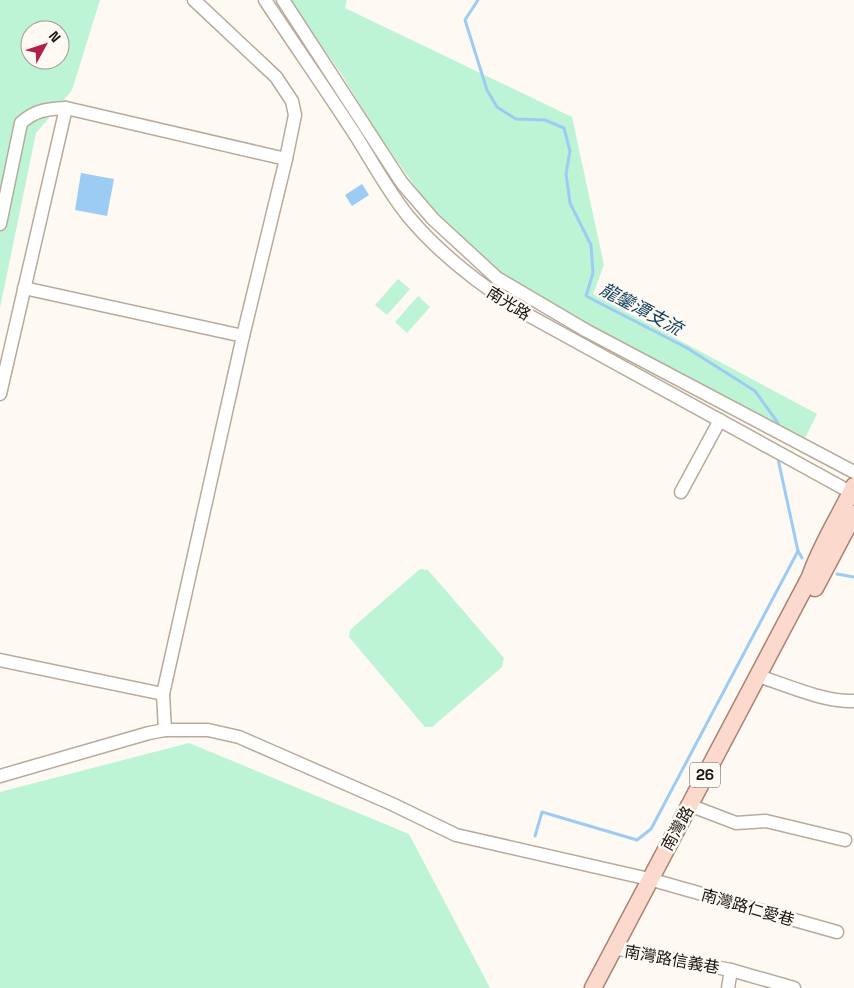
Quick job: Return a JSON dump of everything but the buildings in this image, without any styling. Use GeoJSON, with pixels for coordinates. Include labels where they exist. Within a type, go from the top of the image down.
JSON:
{"type":"FeatureCollection","features":[{"type":"Feature","properties":{"kind":"main road","name":"26"},"geometry":{"type":"LineString","coordinates":[[837,535],[853,491]]}},
{"type":"Feature","properties":{"kind":"main road","name":"26"},"geometry":{"type":"LineString","coordinates":[[837,535],[854,514]]}},
{"type":"Feature","properties":{"kind":"main road","name":"南灣路"},"geometry":{"type":"LineString","coordinates":[[593,988],[618,950],[763,677],[820,564],[837,535]]}},
{"type":"Feature","properties":{"kind":"main road","name":"南灣路"},"geometry":{"type":"LineString","coordinates":[[604,988],[618,950]]}},
{"type":"Feature","properties":{"kind":"street"},"geometry":{"type":"LineString","coordinates":[[165,730],[163,694],[295,114],[292,101],[286,89],[276,77],[194,0]]}},
{"type":"Feature","properties":{"kind":"street","name":"南光路"},"geometry":{"type":"LineString","coordinates":[[265,0],[354,134],[387,189],[409,217],[485,289],[528,315],[853,491]]}},
{"type":"Feature","properties":{"kind":"street","name":"南光路"},"geometry":{"type":"LineString","coordinates":[[283,0],[402,183],[433,219],[497,278],[587,331],[854,472]]}},
{"type":"Feature","properties":{"kind":"street"},"geometry":{"type":"LineString","coordinates":[[0,224],[21,124],[30,115],[44,109],[66,108],[286,160]]}},
{"type":"Feature","properties":{"kind":"street"},"geometry":{"type":"LineString","coordinates":[[0,394],[66,108]]}},
{"type":"Feature","properties":{"kind":"street"},"geometry":{"type":"LineString","coordinates":[[24,288],[243,336]]}},
{"type":"Feature","properties":{"kind":"street"},"geometry":{"type":"LineString","coordinates":[[681,492],[720,420]]}},
{"type":"Feature","properties":{"kind":"street"},"geometry":{"type":"LineString","coordinates":[[0,660],[163,694]]}},
{"type":"Feature","properties":{"kind":"street"},"geometry":{"type":"LineString","coordinates":[[763,677],[811,693],[854,701]]}},
{"type":"Feature","properties":{"kind":"street","name":"南灣路仁愛巷"},"geometry":{"type":"LineString","coordinates":[[0,776],[165,730],[208,730],[239,737],[392,804],[456,835],[654,880],[837,932]]}},
{"type":"Feature","properties":{"kind":"street"},"geometry":{"type":"LineString","coordinates":[[694,807],[736,823],[766,821],[846,840]]}},
{"type":"Feature","properties":{"kind":"street","name":"南灣路信義巷"},"geometry":{"type":"LineString","coordinates":[[618,950],[731,970],[794,988]]}},
{"type":"Feature","properties":{"kind":"street","name":"南灣路信義巷"},"geometry":{"type":"LineString","coordinates":[[728,988],[731,970]]}},
{"type":"Feature","properties":{"kind":"green space"},"geometry":{"type":"Polygon","coordinates":[[[0,0],[100,0],[72,90],[36,133],[0,308],[0,0]]]}},
{"type":"Feature","properties":{"kind":"green space"},"geometry":{"type":"Polygon","coordinates":[[[289,0],[347,0],[345,8],[572,117],[604,265],[593,294],[817,414],[804,440],[548,302],[501,273],[466,243],[424,199],[378,134],[342,75],[289,0]]]}},
{"type":"Feature","properties":{"kind":"green space"},"geometry":{"type":"Polygon","coordinates":[[[398,279],[410,289],[387,315],[375,305],[398,279]]]}},
{"type":"Feature","properties":{"kind":"green space"},"geometry":{"type":"Polygon","coordinates":[[[418,296],[430,307],[407,333],[395,322],[418,296]]]}},
{"type":"Feature","properties":{"kind":"green space"},"geometry":{"type":"Polygon","coordinates":[[[420,569],[428,570],[504,658],[502,667],[432,727],[425,727],[349,637],[350,630],[420,569]]]}},
{"type":"Feature","properties":{"kind":"green space"},"geometry":{"type":"Polygon","coordinates":[[[189,743],[409,834],[490,988],[0,988],[0,792],[189,743]]]}},
{"type":"Feature","properties":{"kind":"water"},"geometry":{"type":"Polygon","coordinates":[[[81,173],[114,179],[107,216],[75,210],[81,173]]]}},
{"type":"Feature","properties":{"kind":"water"},"geometry":{"type":"Polygon","coordinates":[[[362,184],[369,195],[352,206],[345,195],[362,184]]]}},
{"type":"Feature","properties":{"kind":"waterway","name":"龍鑾潭支流"},"geometry":{"type":"LineString","coordinates":[[478,0],[465,20],[487,90],[497,107],[516,119],[545,120],[564,128],[570,151],[566,174],[570,203],[591,245],[593,273],[586,296],[687,348],[755,391],[778,423]]}},
{"type":"Feature","properties":{"kind":"waterway","name":"龍鑾潭支流"},"geometry":{"type":"LineString","coordinates":[[778,459],[798,551],[802,558]]}},
{"type":"Feature","properties":{"kind":"waterway"},"geometry":{"type":"LineString","coordinates":[[535,836],[542,812],[637,840],[651,829],[798,551]]}},
{"type":"Feature","properties":{"kind":"waterway","name":"龍鑾潭支流"},"geometry":{"type":"LineString","coordinates":[[837,574],[854,577]]}}]}
